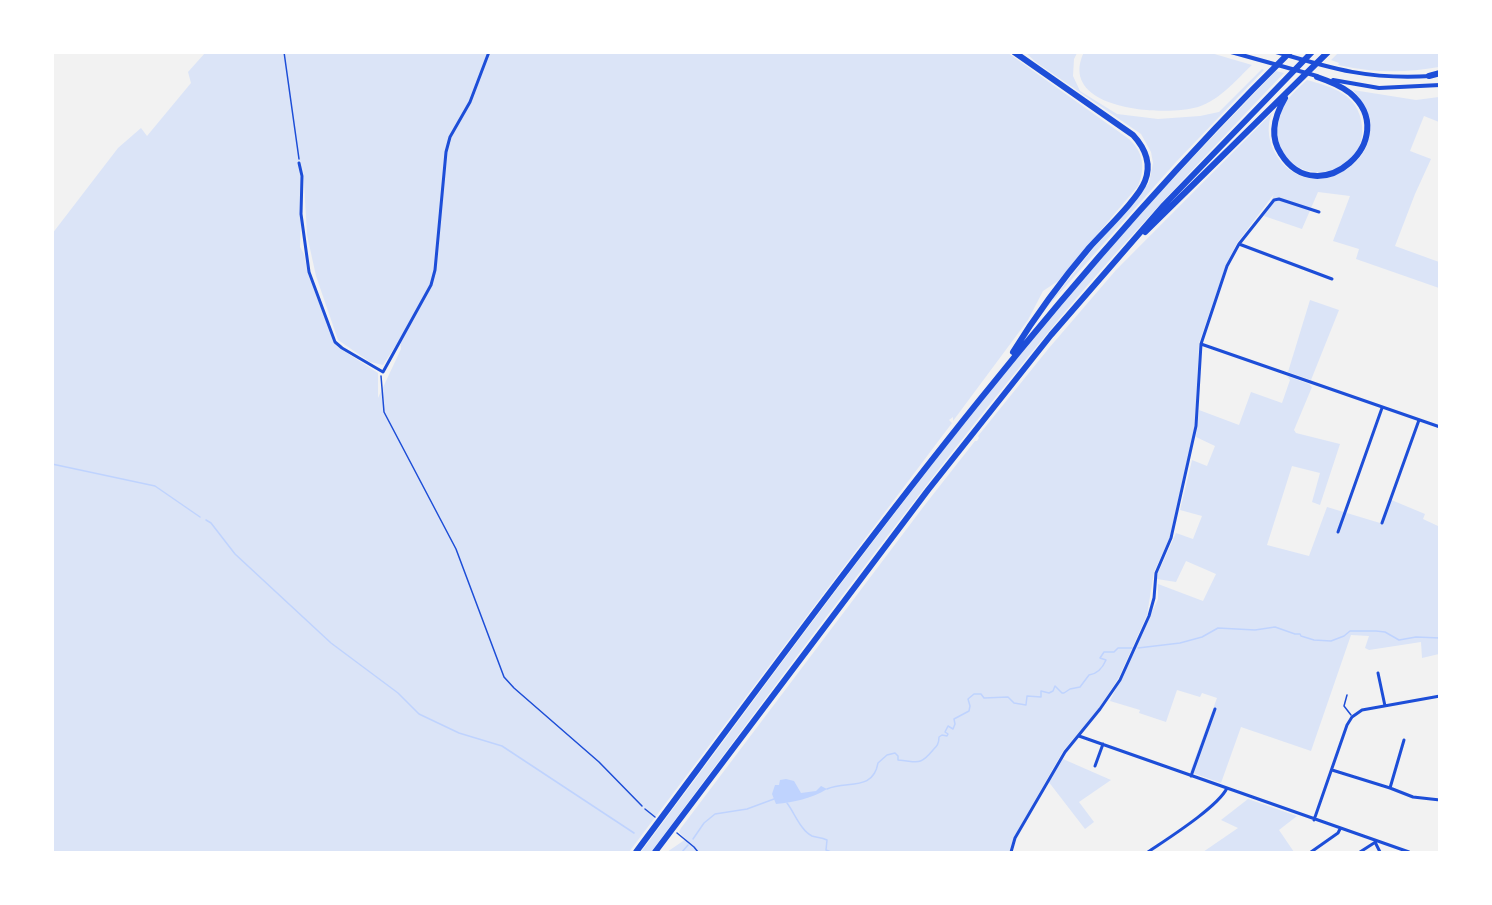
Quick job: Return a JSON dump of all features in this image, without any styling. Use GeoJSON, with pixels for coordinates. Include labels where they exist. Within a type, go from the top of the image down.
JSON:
{"type":"FeatureCollection","features":[{"type":"Feature","properties":{"kind":"highway"},"geometry":{"type":"LineString","coordinates":[[1000,373],[1041,309],[1089,248],[1143,186],[1148,171],[1147,156],[1133,135],[1014,52]]}},
{"type":"Feature","properties":{"kind":"highway"},"geometry":{"type":"LineString","coordinates":[[1022,52],[1040,71]]}},
{"type":"Feature","properties":{"kind":"highway"},"geometry":{"type":"LineString","coordinates":[[636,852],[917,479],[1000,373],[1141,208],[1290,52]]}},
{"type":"Feature","properties":{"kind":"highway"},"geometry":{"type":"LineString","coordinates":[[655,852],[1017,376],[1104,273],[1195,171],[1312,52]]}},
{"type":"Feature","properties":{"kind":"highway"},"geometry":{"type":"LineString","coordinates":[[1104,273],[1328,52]]}},
{"type":"Feature","properties":{"kind":"highway"},"geometry":{"type":"LineString","coordinates":[[1429,76],[1440,74]]}},
{"type":"Feature","properties":{"kind":"highway"},"geometry":{"type":"LineString","coordinates":[[1294,85],[1276,117],[1275,138],[1281,156],[1297,170],[1306,174],[1319,176],[1340,171],[1350,165],[1359,154],[1367,133],[1366,120],[1362,109],[1349,92],[1317,77]]}},
{"type":"Feature","properties":{"kind":"street"},"geometry":{"type":"LineString","coordinates":[[299,163],[302,176],[301,214],[309,272],[335,342],[383,372],[431,285],[435,270],[446,152],[450,137],[470,102],[489,52]]}},
{"type":"Feature","properties":{"kind":"street"},"geometry":{"type":"LineString","coordinates":[[1231,52],[1317,77],[1379,88],[1440,85]]}},
{"type":"Feature","properties":{"kind":"street"},"geometry":{"type":"LineString","coordinates":[[1276,52],[1326,67],[1380,77],[1429,76]]}},
{"type":"Feature","properties":{"kind":"street"},"geometry":{"type":"LineString","coordinates":[[1011,852],[1016,838],[1065,752],[1120,680],[1149,616],[1154,598],[1156,573],[1171,538],[1196,426],[1201,344],[1227,266],[1239,244],[1274,200],[1279,199],[1318,212]]}},
{"type":"Feature","properties":{"kind":"street"},"geometry":{"type":"LineString","coordinates":[[1239,244],[1332,279]]}},
{"type":"Feature","properties":{"kind":"street"},"geometry":{"type":"LineString","coordinates":[[1201,344],[1440,427]]}},
{"type":"Feature","properties":{"kind":"street"},"geometry":{"type":"LineString","coordinates":[[1338,532],[1382,408]]}},
{"type":"Feature","properties":{"kind":"street"},"geometry":{"type":"LineString","coordinates":[[1382,523],[1419,420]]}},
{"type":"Feature","properties":{"kind":"street"},"geometry":{"type":"LineString","coordinates":[[1378,673],[1385,706]]}},
{"type":"Feature","properties":{"kind":"street"},"geometry":{"type":"LineString","coordinates":[[1314,819],[1352,717],[1362,710],[1440,696]]}},
{"type":"Feature","properties":{"kind":"street"},"geometry":{"type":"LineString","coordinates":[[1191,776],[1215,709]]}},
{"type":"Feature","properties":{"kind":"street"},"geometry":{"type":"LineString","coordinates":[[1079,736],[1374,842],[1409,852]]}},
{"type":"Feature","properties":{"kind":"street"},"geometry":{"type":"LineString","coordinates":[[1390,788],[1404,740]]}},
{"type":"Feature","properties":{"kind":"street"},"geometry":{"type":"LineString","coordinates":[[1095,766],[1103,744]]}},
{"type":"Feature","properties":{"kind":"street"},"geometry":{"type":"LineString","coordinates":[[1332,770],[1413,797],[1440,800]]}},
{"type":"Feature","properties":{"kind":"street"},"geometry":{"type":"LineString","coordinates":[[1148,852],[1200,814],[1227,788]]}},
{"type":"Feature","properties":{"kind":"street"},"geometry":{"type":"LineString","coordinates":[[1311,852],[1338,833],[1340,829]]}},
{"type":"Feature","properties":{"kind":"street"},"geometry":{"type":"LineString","coordinates":[[1360,852],[1374,842]]}},
{"type":"Feature","properties":{"kind":"street"},"geometry":{"type":"LineString","coordinates":[[1374,842],[1380,852]]}},
{"type":"Feature","properties":{"kind":"lane"},"geometry":{"type":"LineString","coordinates":[[1347,695],[1344,706],[1352,717]]}},
{"type":"Feature","properties":{"kind":"lane"},"geometry":{"type":"LineString","coordinates":[[645,809],[655,817]]}},
{"type":"Feature","properties":{"kind":"lane"},"geometry":{"type":"LineString","coordinates":[[677,833],[698,852]]}},
{"type":"Feature","properties":{"kind":"path"},"geometry":{"type":"LineString","coordinates":[[284,52],[299,163]]}},
{"type":"Feature","properties":{"kind":"path"},"geometry":{"type":"LineString","coordinates":[[383,372],[381,379],[384,412],[456,549],[504,677],[599,762],[645,809]]}},
{"type":"Feature","properties":{"kind":"shaded area"},"geometry":{"type":"Polygon","coordinates":[[[1084,52],[1211,53],[1252,65],[1221,95],[1206,104],[1182,110],[1162,111],[1118,105],[1099,98],[1085,86],[1079,71],[1084,52]]]}},
{"type":"Feature","properties":{"kind":"shaded area"},"geometry":{"type":"Polygon","coordinates":[[[205,53],[1008,53],[1129,139],[1142,160],[1142,172],[1138,186],[1058,281],[1043,291],[1028,320],[953,421],[953,417],[949,420],[952,423],[629,852],[53,852],[52,234],[118,148],[141,128],[147,136],[191,83],[188,72],[205,53]],[[303,165],[300,247],[304,254],[308,274],[336,346],[378,373],[378,398],[401,349],[400,339],[383,365],[370,362],[338,340],[316,276],[307,235],[303,165]]]}},
{"type":"Feature","properties":{"kind":"shaded area"},"geometry":{"type":"Polygon","coordinates":[[[1026,53],[1077,53],[1074,59],[1073,76],[1080,91],[1117,114],[1158,119],[1200,116],[1219,112],[1262,69],[1264,70],[1177,161],[1041,314],[1149,183],[1153,163],[1151,152],[1141,134],[1037,63],[1026,53]]]}},
{"type":"Feature","properties":{"kind":"shaded area"},"geometry":{"type":"Polygon","coordinates":[[[1338,53],[1439,53],[1439,67],[1401,71],[1364,70],[1338,65],[1339,63],[1331,60],[1338,53]]]}},
{"type":"Feature","properties":{"kind":"shaded area"},"geometry":{"type":"Polygon","coordinates":[[[1276,71],[1284,73],[1113,256],[1006,384],[852,583],[651,852],[641,852],[790,651],[994,386],[1102,257],[1276,71]]]}},
{"type":"Feature","properties":{"kind":"shaded area"},"geometry":{"type":"Polygon","coordinates":[[[1307,80],[1343,94],[1356,106],[1360,115],[1362,126],[1360,144],[1353,157],[1341,167],[1326,172],[1311,171],[1297,166],[1285,156],[1278,139],[1280,111],[1307,80]]]}},
{"type":"Feature","properties":{"kind":"shaded area"},"geometry":{"type":"Polygon","coordinates":[[[1353,90],[1416,100],[1439,97],[1439,122],[1424,116],[1410,151],[1431,159],[1395,246],[1439,262],[1439,288],[1356,259],[1359,249],[1333,241],[1350,196],[1318,192],[1302,229],[1264,216],[1274,194],[1237,243],[1226,265],[1199,343],[1195,426],[1170,537],[1154,572],[1147,615],[1119,677],[1100,707],[1063,751],[1014,837],[1009,852],[667,852],[686,839],[679,832],[681,828],[924,506],[977,441],[978,436],[1116,270],[1272,113],[1269,126],[1270,140],[1273,149],[1288,169],[1307,178],[1328,177],[1347,169],[1362,155],[1369,136],[1368,114],[1353,90]]]}},
{"type":"Feature","properties":{"kind":"shaded area"},"geometry":{"type":"Polygon","coordinates":[[[1310,300],[1339,310],[1311,380],[1288,372],[1310,300]]]}},
{"type":"Feature","properties":{"kind":"shaded area"},"geometry":{"type":"Polygon","coordinates":[[[1287,376],[1312,387],[1294,430],[1296,433],[1340,444],[1320,505],[1312,502],[1320,473],[1292,466],[1267,545],[1309,556],[1327,507],[1380,523],[1389,499],[1425,514],[1423,519],[1438,526],[1439,524],[1439,654],[1422,658],[1421,642],[1369,650],[1365,648],[1369,636],[1351,635],[1311,751],[1241,727],[1221,783],[1190,772],[1217,698],[1202,693],[1200,697],[1177,690],[1166,722],[1139,713],[1140,710],[1110,701],[1158,599],[1158,584],[1203,601],[1216,574],[1186,561],[1176,582],[1157,579],[1176,533],[1193,539],[1202,516],[1180,510],[1192,460],[1207,466],[1215,446],[1196,437],[1199,410],[1239,425],[1251,392],[1282,403],[1290,380],[1287,376]]]}},
{"type":"Feature","properties":{"kind":"shaded area"},"geometry":{"type":"Polygon","coordinates":[[[1063,759],[1111,780],[1079,802],[1094,822],[1085,829],[1048,781],[1063,759]]]}},
{"type":"Feature","properties":{"kind":"shaded area"},"geometry":{"type":"Polygon","coordinates":[[[1248,799],[1297,816],[1279,830],[1294,852],[1203,852],[1238,828],[1221,820],[1248,799]]]}},
{"type":"Feature","properties":{"kind":"water"},"geometry":{"type":"Polygon","coordinates":[[[780,780],[794,781],[801,793],[816,791],[821,786],[827,789],[802,800],[776,804],[772,794],[775,785],[779,785],[780,780]]]}},
{"type":"Feature","properties":{"kind":"waterway"},"geometry":{"type":"LineString","coordinates":[[52,464],[155,486],[200,517]]}},
{"type":"Feature","properties":{"kind":"waterway"},"geometry":{"type":"LineString","coordinates":[[206,520],[211,523],[235,554],[331,643],[398,693],[419,714],[459,733],[502,746],[634,833]]}},
{"type":"Feature","properties":{"kind":"waterway"},"geometry":{"type":"LineString","coordinates":[[1138,648],[1180,643],[1202,637],[1218,628],[1255,630],[1275,627],[1314,640],[1331,641],[1350,631],[1385,632],[1399,640],[1416,637],[1440,638]]}},
{"type":"Feature","properties":{"kind":"waterway"},"geometry":{"type":"LineString","coordinates":[[827,789],[865,782],[871,778],[878,763],[887,755],[895,753],[898,760],[921,761],[937,746],[939,737],[947,736],[945,732],[948,726],[953,729],[954,719],[969,711],[968,699],[974,694],[981,694],[984,698],[1008,697],[1014,703],[1026,705],[1027,696],[1041,697],[1041,691],[1049,693],[1055,686],[1062,693],[1080,687],[1089,675],[1097,672],[1103,665],[1106,660],[1100,658],[1104,652],[1114,652],[1118,648],[1132,648]]}},
{"type":"Feature","properties":{"kind":"waterway"},"geometry":{"type":"LineString","coordinates":[[693,839],[704,823],[715,814],[747,809],[774,799]]}},
{"type":"Feature","properties":{"kind":"waterway"},"geometry":{"type":"LineString","coordinates":[[787,803],[804,830],[812,836],[827,840],[826,850],[831,852]]}},
{"type":"Feature","properties":{"kind":"waterway"},"geometry":{"type":"LineString","coordinates":[[682,852],[688,845]]}}]}
